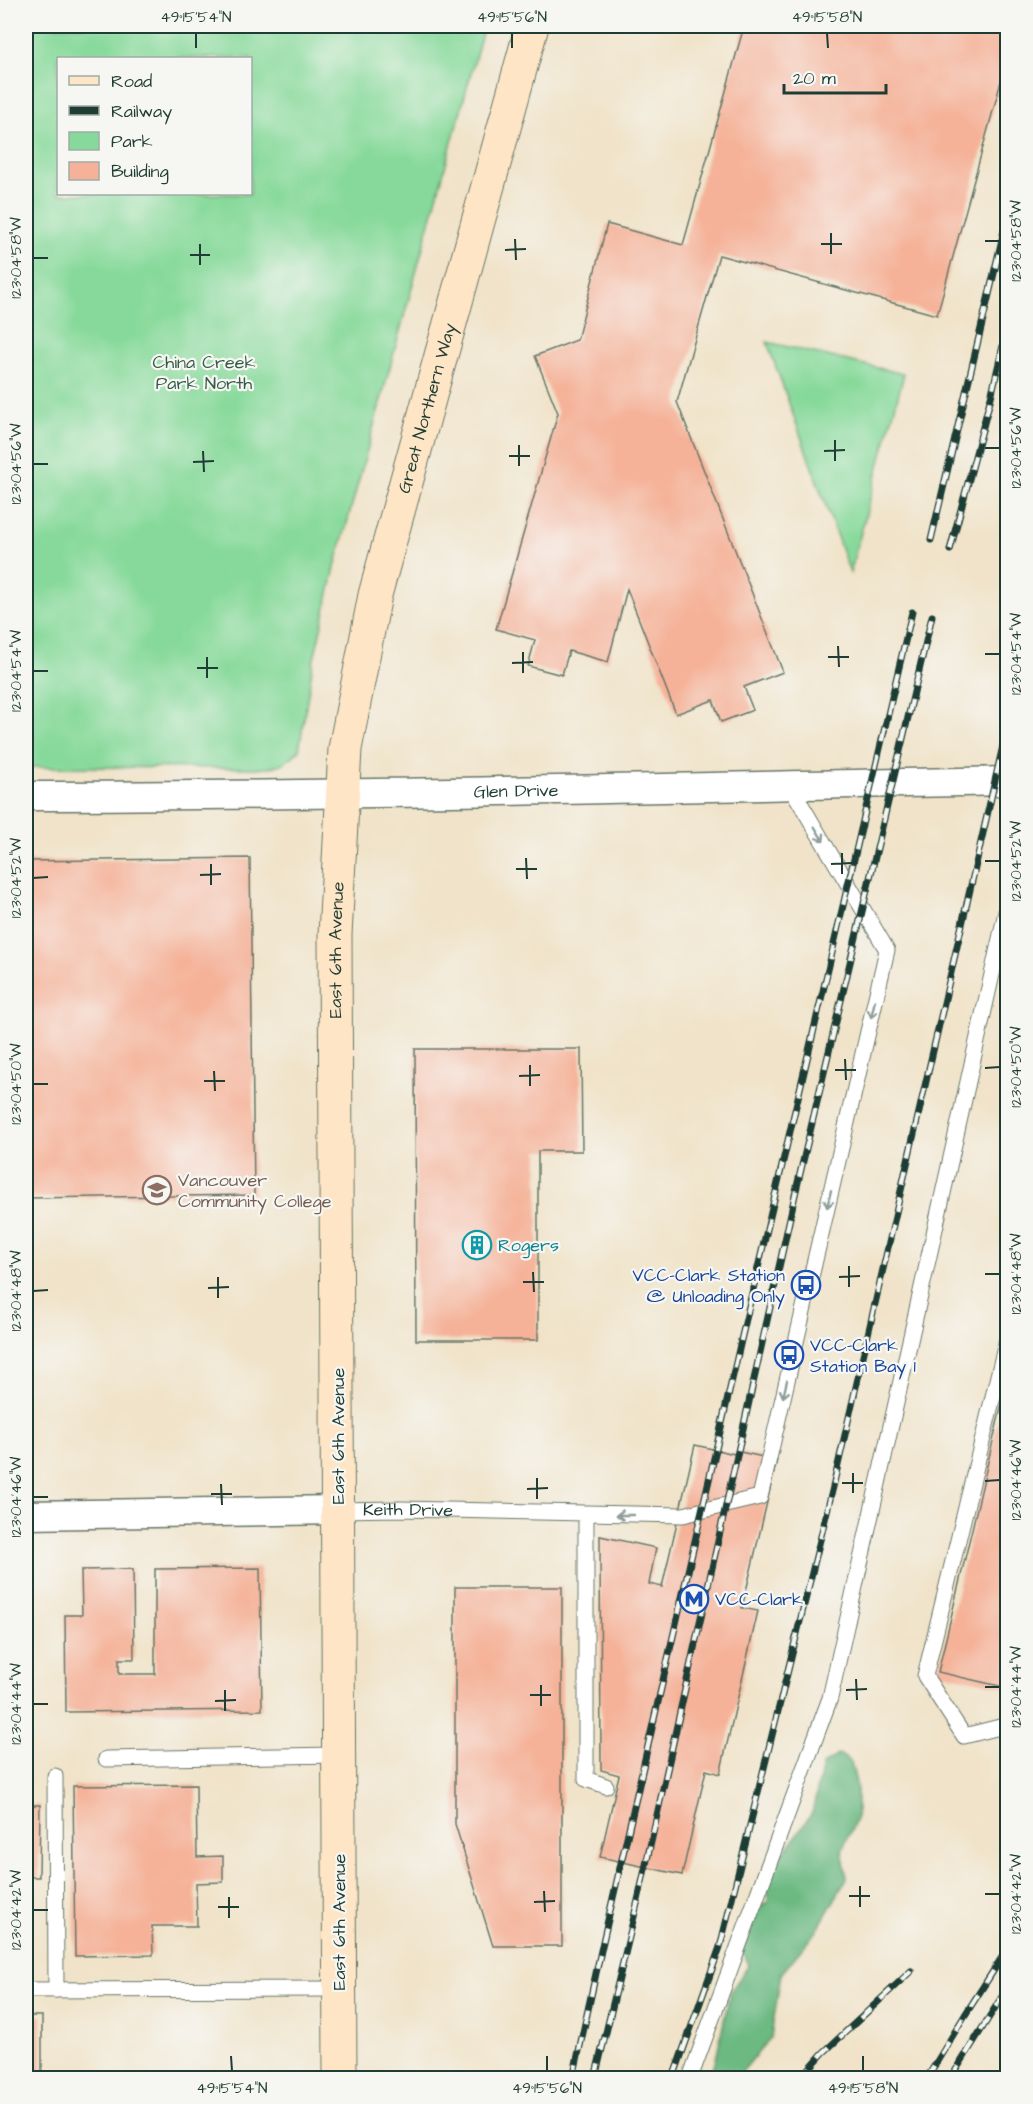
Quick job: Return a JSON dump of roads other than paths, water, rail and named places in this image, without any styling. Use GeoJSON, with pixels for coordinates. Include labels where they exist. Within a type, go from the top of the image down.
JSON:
{"type":"FeatureCollection","features":[{"type":"Feature","properties":{"kind":"main road","name":"Great Northern Way"},"geometry":{"type":"LineString","coordinates":[[342,795],[348,731],[375,595],[532,26]]}},
{"type":"Feature","properties":{"kind":"main road","name":"East 6th Avenue"},"geometry":{"type":"LineString","coordinates":[[340,2079],[335,935],[342,795]]}},
{"type":"Feature","properties":{"kind":"street","name":"Glen Drive"},"geometry":{"type":"LineString","coordinates":[[26,796],[342,795],[1008,781]]}},
{"type":"Feature","properties":{"kind":"street","name":"Keith Drive"},"geometry":{"type":"LineString","coordinates":[[26,1515],[338,1510]]}},
{"type":"Feature","properties":{"kind":"lane","name":"Keith Drive"},"geometry":{"type":"LineString","coordinates":[[338,1510],[400,1509],[683,1515],[760,1497],[887,950],[789,784]]}},
{"type":"Feature","properties":{"kind":"lane"},"geometry":{"type":"LineString","coordinates":[[690,2079],[830,1698],[1008,903]]}},
{"type":"Feature","properties":{"kind":"lane"},"geometry":{"type":"LineString","coordinates":[[1008,1335],[925,1676],[964,1736],[1008,1725]]}},
{"type":"Feature","properties":{"kind":"lane"},"geometry":{"type":"LineString","coordinates":[[586,1514],[586,1779],[606,1786]]}},
{"type":"Feature","properties":{"kind":"lane"},"geometry":{"type":"LineString","coordinates":[[106,1760],[339,1755]]}},
{"type":"Feature","properties":{"kind":"lane"},"geometry":{"type":"LineString","coordinates":[[55,1776],[56,1990]]}},
{"type":"Feature","properties":{"kind":"lane"},"geometry":{"type":"LineString","coordinates":[[26,1990],[339,1989]]}},
{"type":"Feature","properties":{"kind":"railway"},"geometry":{"type":"LineString","coordinates":[[931,540],[1008,214]]}},
{"type":"Feature","properties":{"kind":"railway"},"geometry":{"type":"LineString","coordinates":[[950,550],[1008,324]]}},
{"type":"Feature","properties":{"kind":"railway"},"geometry":{"type":"LineString","coordinates":[[573,2078],[742,1336],[912,612]]}},
{"type":"Feature","properties":{"kind":"railway"},"geometry":{"type":"LineString","coordinates":[[595,2078],[639,1896],[795,1195],[932,616]]}},
{"type":"Feature","properties":{"kind":"railway"},"geometry":{"type":"LineString","coordinates":[[673,2078],[720,1947],[833,1487],[1008,724]]}},
{"type":"Feature","properties":{"kind":"railway"},"geometry":{"type":"LineString","coordinates":[[927,2078],[1008,1948]]}},
{"type":"Feature","properties":{"kind":"railway"},"geometry":{"type":"LineString","coordinates":[[801,2078],[823,2053],[911,1971]]}},
{"type":"Feature","properties":{"kind":"railway"},"geometry":{"type":"LineString","coordinates":[[951,2078],[1008,1987]]}},
{"type":"Feature","properties":{"kind":"place","name":"Vancouver Community College"},"geometry":{"type":"Point","coordinates":[157,1190]}},
{"type":"Feature","properties":{"kind":"place","name":"Rogers"},"geometry":{"type":"Point","coordinates":[477,1245]}},
{"type":"Feature","properties":{"kind":"place","name":"VCC-Clark Station @ Unloading Only"},"geometry":{"type":"Point","coordinates":[806,1285]}},
{"type":"Feature","properties":{"kind":"place","name":"VCC-Clark Station Bay 1"},"geometry":{"type":"Point","coordinates":[789,1355]}},
{"type":"Feature","properties":{"kind":"place","name":"VCC–Clark"},"geometry":{"type":"Point","coordinates":[694,1599]}},
{"type":"Feature","properties":{"kind":"park label","name":"China Creek Park North"},"geometry":{"type":"Point","coordinates":[204,372]}}]}
